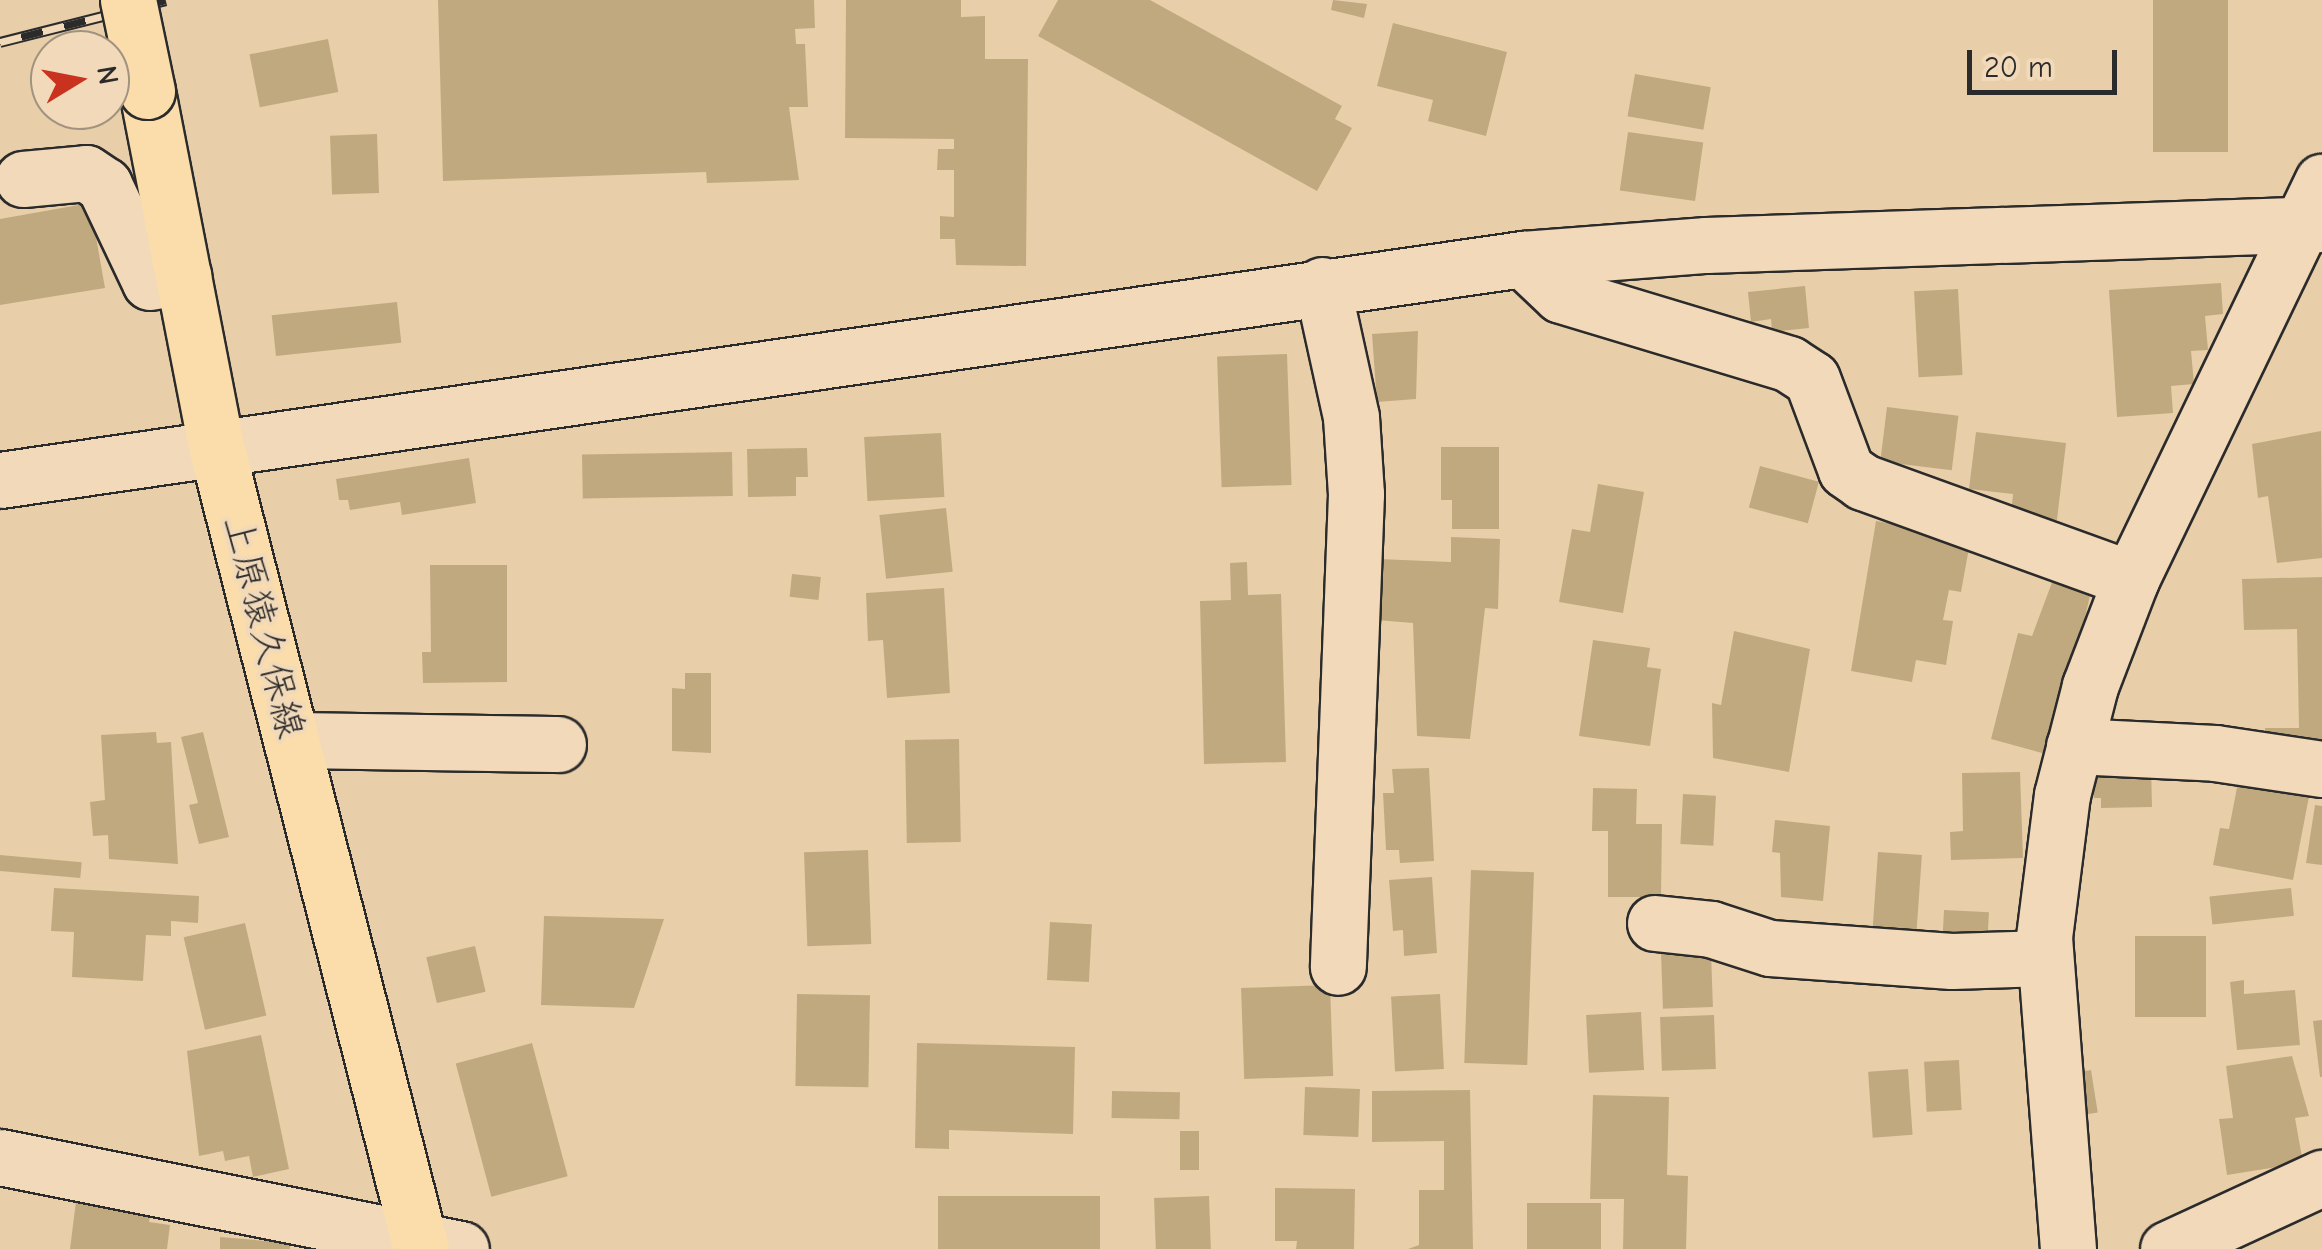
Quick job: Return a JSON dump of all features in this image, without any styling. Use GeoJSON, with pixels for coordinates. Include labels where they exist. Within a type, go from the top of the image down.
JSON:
{"type":"FeatureCollection","features":[{"type":"Feature","properties":{"kind":"main road","name":"上原猿久保線"},"geometry":{"type":"LineString","coordinates":[[128,0],[216,446],[292,740],[434,1247]]}},
{"type":"Feature","properties":{"kind":"street"},"geometry":{"type":"LineString","coordinates":[[23,179],[86,173],[104,186],[150,282],[183,276]]}},
{"type":"Feature","properties":{"kind":"street"},"geometry":{"type":"LineString","coordinates":[[0,480],[1322,285],[1523,259],[2316,210],[2131,579],[2074,746],[2062,796],[2045,958],[2068,1249]]}},
{"type":"Feature","properties":{"kind":"street"},"geometry":{"type":"LineString","coordinates":[[1523,259],[1561,295],[1707,334],[1800,372],[1825,401],[1846,470],[1863,482],[2131,579]]}},
{"type":"Feature","properties":{"kind":"street"},"geometry":{"type":"LineString","coordinates":[[1322,285],[1351,417],[1356,494],[1338,967]]}},
{"type":"Feature","properties":{"kind":"street"},"geometry":{"type":"LineString","coordinates":[[292,740],[558,744]]}},
{"type":"Feature","properties":{"kind":"street"},"geometry":{"type":"LineString","coordinates":[[2074,746],[2215,753],[2322,769]]}},
{"type":"Feature","properties":{"kind":"street"},"geometry":{"type":"LineString","coordinates":[[1654,923],[1711,929],[1770,948],[1952,961],[2045,958]]}},
{"type":"Feature","properties":{"kind":"street"},"geometry":{"type":"LineString","coordinates":[[0,1157],[434,1247]]}},
{"type":"Feature","properties":{"kind":"street"},"geometry":{"type":"LineString","coordinates":[[2168,1249],[2322,1178]]}},
{"type":"Feature","properties":{"kind":"building"},"geometry":{"type":"Polygon","coordinates":[[[438,0],[814,0],[815,28],[795,29],[796,44],[805,44],[808,107],[789,107],[799,180],[707,183],[706,172],[443,181],[438,0]]]}},
{"type":"Feature","properties":{"kind":"building"},"geometry":{"type":"Polygon","coordinates":[[[846,0],[961,0],[961,17],[985,16],[985,59],[1028,59],[1026,266],[956,265],[955,239],[940,239],[940,216],[954,217],[954,170],[937,170],[938,149],[954,149],[954,139],[845,138],[846,0]]]}},
{"type":"Feature","properties":{"kind":"building"},"geometry":{"type":"Polygon","coordinates":[[[1058,0],[1150,0],[1342,106],[1335,119],[1352,128],[1317,191],[1038,36],[1058,0]]]}},
{"type":"Feature","properties":{"kind":"building"},"geometry":{"type":"Polygon","coordinates":[[[1333,0],[1367,4],[1364,18],[1331,10],[1333,0]]]}},
{"type":"Feature","properties":{"kind":"building"},"geometry":{"type":"Polygon","coordinates":[[[2153,0],[2228,0],[2228,152],[2153,152],[2153,0]]]}},
{"type":"Feature","properties":{"kind":"building"},"geometry":{"type":"Polygon","coordinates":[[[1393,23],[1507,52],[1486,136],[1428,121],[1433,100],[1377,86],[1393,23]]]}},
{"type":"Feature","properties":{"kind":"building"},"geometry":{"type":"Polygon","coordinates":[[[328,39],[338,92],[260,107],[249,54],[328,39]]]}},
{"type":"Feature","properties":{"kind":"building"},"geometry":{"type":"Polygon","coordinates":[[[1635,74],[1711,87],[1703,130],[1628,116],[1635,74]]]}},
{"type":"Feature","properties":{"kind":"building"},"geometry":{"type":"Polygon","coordinates":[[[1628,132],[1703,143],[1695,201],[1620,190],[1628,132]]]}},
{"type":"Feature","properties":{"kind":"building"},"geometry":{"type":"Polygon","coordinates":[[[377,134],[379,193],[332,195],[330,136],[377,134]]]}},
{"type":"Feature","properties":{"kind":"building"},"geometry":{"type":"Polygon","coordinates":[[[90,203],[105,288],[0,305],[0,219],[90,203]]]}},
{"type":"Feature","properties":{"kind":"building"},"geometry":{"type":"Polygon","coordinates":[[[2221,283],[2223,314],[2205,316],[2208,350],[2191,351],[2194,384],[2171,386],[2173,413],[2117,417],[2109,290],[2221,283]]]}},
{"type":"Feature","properties":{"kind":"building"},"geometry":{"type":"Polygon","coordinates":[[[1805,286],[1809,328],[1772,332],[1771,319],[1751,322],[1748,292],[1805,286]]]}},
{"type":"Feature","properties":{"kind":"building"},"geometry":{"type":"Polygon","coordinates":[[[1958,289],[1963,375],[1919,377],[1914,291],[1958,289]]]}},
{"type":"Feature","properties":{"kind":"building"},"geometry":{"type":"Polygon","coordinates":[[[397,302],[401,343],[276,356],[272,315],[397,302]]]}},
{"type":"Feature","properties":{"kind":"building"},"geometry":{"type":"Polygon","coordinates":[[[1418,331],[1416,399],[1377,402],[1372,334],[1418,331]]]}},
{"type":"Feature","properties":{"kind":"building"},"geometry":{"type":"Polygon","coordinates":[[[1287,354],[1292,485],[1222,487],[1217,356],[1287,354]]]}},
{"type":"Feature","properties":{"kind":"building"},"geometry":{"type":"Polygon","coordinates":[[[1887,407],[1958,416],[1952,470],[1880,462],[1887,407]]]}},
{"type":"Feature","properties":{"kind":"building"},"geometry":{"type":"Polygon","coordinates":[[[2321,431],[2322,558],[2277,563],[2268,496],[2258,498],[2252,444],[2321,431]]]}},
{"type":"Feature","properties":{"kind":"building"},"geometry":{"type":"Polygon","coordinates":[[[1976,432],[2066,443],[2057,520],[2011,515],[2013,494],[1969,489],[1976,432]]]}},
{"type":"Feature","properties":{"kind":"building"},"geometry":{"type":"Polygon","coordinates":[[[941,433],[944,497],[867,501],[864,437],[941,433]]]}},
{"type":"Feature","properties":{"kind":"building"},"geometry":{"type":"Polygon","coordinates":[[[1441,447],[1499,447],[1499,529],[1452,529],[1452,500],[1441,500],[1441,447]]]}},
{"type":"Feature","properties":{"kind":"building"},"geometry":{"type":"Polygon","coordinates":[[[807,448],[808,477],[796,477],[796,496],[748,497],[747,449],[807,448]]]}},
{"type":"Feature","properties":{"kind":"building"},"geometry":{"type":"Polygon","coordinates":[[[732,452],[733,496],[583,499],[582,455],[732,452]]]}},
{"type":"Feature","properties":{"kind":"building"},"geometry":{"type":"Polygon","coordinates":[[[469,458],[476,503],[402,515],[400,502],[350,510],[348,500],[339,500],[336,479],[469,458]]]}},
{"type":"Feature","properties":{"kind":"building"},"geometry":{"type":"Polygon","coordinates":[[[1760,466],[1819,482],[1808,523],[1749,508],[1760,466]]]}},
{"type":"Feature","properties":{"kind":"building"},"geometry":{"type":"Polygon","coordinates":[[[1598,484],[1644,492],[1623,613],[1559,602],[1572,529],[1590,532],[1598,484]]]}},
{"type":"Feature","properties":{"kind":"building"},"geometry":{"type":"Polygon","coordinates":[[[946,508],[953,572],[886,579],[879,515],[946,508]]]}},
{"type":"Feature","properties":{"kind":"building"},"geometry":{"type":"Polygon","coordinates":[[[1876,521],[1971,537],[1961,592],[1949,590],[1943,620],[1953,621],[1946,665],[1916,660],[1912,682],[1851,671],[1876,521]]]}},
{"type":"Feature","properties":{"kind":"building"},"geometry":{"type":"Polygon","coordinates":[[[1451,537],[1500,539],[1498,609],[1485,608],[1470,739],[1417,736],[1413,623],[1376,620],[1379,559],[1451,562],[1451,537]]]}},
{"type":"Feature","properties":{"kind":"building"},"geometry":{"type":"Polygon","coordinates":[[[1247,562],[1248,595],[1281,594],[1286,762],[1204,764],[1200,601],[1231,600],[1230,563],[1247,562]]]}},
{"type":"Feature","properties":{"kind":"building"},"geometry":{"type":"Polygon","coordinates":[[[430,565],[507,565],[507,682],[423,683],[422,652],[431,652],[430,565]]]}},
{"type":"Feature","properties":{"kind":"building"},"geometry":{"type":"Polygon","coordinates":[[[792,574],[821,577],[818,600],[790,597],[792,574]]]}},
{"type":"Feature","properties":{"kind":"building"},"geometry":{"type":"Polygon","coordinates":[[[2054,577],[2092,587],[2053,756],[1991,739],[2018,633],[2032,636],[2054,577]]]}},
{"type":"Feature","properties":{"kind":"building"},"geometry":{"type":"Polygon","coordinates":[[[2322,577],[2322,748],[2266,750],[2265,728],[2299,728],[2297,629],[2244,630],[2242,579],[2322,577]]]}},
{"type":"Feature","properties":{"kind":"building"},"geometry":{"type":"Polygon","coordinates":[[[944,588],[950,693],[887,698],[883,640],[868,641],[866,593],[944,588]]]}},
{"type":"Feature","properties":{"kind":"building"},"geometry":{"type":"Polygon","coordinates":[[[1734,631],[1810,649],[1789,772],[1713,758],[1712,703],[1721,705],[1734,631]]]}},
{"type":"Feature","properties":{"kind":"building"},"geometry":{"type":"Polygon","coordinates":[[[1593,640],[1650,648],[1647,667],[1661,669],[1650,746],[1579,736],[1593,640]]]}},
{"type":"Feature","properties":{"kind":"building"},"geometry":{"type":"Polygon","coordinates":[[[685,673],[711,673],[711,753],[672,751],[672,688],[685,689],[685,673]]]}},
{"type":"Feature","properties":{"kind":"building"},"geometry":{"type":"Polygon","coordinates":[[[156,732],[157,743],[171,742],[178,864],[109,859],[108,835],[93,836],[90,802],[105,800],[101,735],[156,732]]]}},
{"type":"Feature","properties":{"kind":"building"},"geometry":{"type":"Polygon","coordinates":[[[203,732],[229,837],[199,844],[189,805],[198,803],[181,737],[203,732]]]}},
{"type":"Feature","properties":{"kind":"building"},"geometry":{"type":"Polygon","coordinates":[[[959,739],[961,842],[907,843],[905,740],[959,739]]]}},
{"type":"Feature","properties":{"kind":"building"},"geometry":{"type":"Polygon","coordinates":[[[2151,766],[2152,807],[2101,808],[2101,798],[2094,798],[2093,768],[2151,766]]]}},
{"type":"Feature","properties":{"kind":"building"},"geometry":{"type":"Polygon","coordinates":[[[1429,768],[1434,861],[1400,863],[1399,850],[1386,850],[1383,793],[1394,793],[1392,769],[1429,768]]]}},
{"type":"Feature","properties":{"kind":"building"},"geometry":{"type":"Polygon","coordinates":[[[2020,772],[2023,858],[1951,860],[1950,832],[1963,831],[1962,773],[2020,772]]]}},
{"type":"Feature","properties":{"kind":"building"},"geometry":{"type":"Polygon","coordinates":[[[2240,772],[2311,786],[2293,880],[2213,865],[2220,828],[2229,829],[2240,772]]]}},
{"type":"Feature","properties":{"kind":"building"},"geometry":{"type":"Polygon","coordinates":[[[1593,788],[1637,789],[1636,824],[1662,824],[1661,897],[1608,897],[1608,831],[1592,831],[1593,788]]]}},
{"type":"Feature","properties":{"kind":"building"},"geometry":{"type":"Polygon","coordinates":[[[1683,794],[1716,796],[1713,846],[1680,844],[1683,794]]]}},
{"type":"Feature","properties":{"kind":"building"},"geometry":{"type":"Polygon","coordinates":[[[2315,805],[2322,806],[2322,865],[2306,863],[2315,805]]]}},
{"type":"Feature","properties":{"kind":"building"},"geometry":{"type":"Polygon","coordinates":[[[1775,820],[1830,826],[1823,901],[1781,897],[1780,853],[1772,852],[1775,820]]]}},
{"type":"Feature","properties":{"kind":"building"},"geometry":{"type":"Polygon","coordinates":[[[868,850],[871,944],[807,946],[804,852],[868,850]]]}},
{"type":"Feature","properties":{"kind":"building"},"geometry":{"type":"Polygon","coordinates":[[[1878,852],[1922,855],[1916,933],[1873,930],[1878,852]]]}},
{"type":"Feature","properties":{"kind":"building"},"geometry":{"type":"Polygon","coordinates":[[[0,855],[82,862],[80,878],[0,871],[0,855]]]}},
{"type":"Feature","properties":{"kind":"building"},"geometry":{"type":"Polygon","coordinates":[[[1471,870],[1534,872],[1527,1065],[1464,1063],[1471,870]]]}},
{"type":"Feature","properties":{"kind":"building"},"geometry":{"type":"Polygon","coordinates":[[[1432,877],[1437,953],[1404,956],[1403,930],[1393,931],[1389,880],[1432,877]]]}},
{"type":"Feature","properties":{"kind":"building"},"geometry":{"type":"Polygon","coordinates":[[[54,888],[199,896],[198,923],[171,921],[171,936],[146,935],[143,981],[72,977],[74,932],[51,931],[54,888]]]}},
{"type":"Feature","properties":{"kind":"building"},"geometry":{"type":"Polygon","coordinates":[[[2291,888],[2294,916],[2212,924],[2209,897],[2291,888]]]}},
{"type":"Feature","properties":{"kind":"building"},"geometry":{"type":"Polygon","coordinates":[[[1944,910],[1989,912],[1987,942],[1942,940],[1944,910]]]}},
{"type":"Feature","properties":{"kind":"building"},"geometry":{"type":"Polygon","coordinates":[[[544,916],[664,919],[634,1008],[541,1005],[544,916]]]}},
{"type":"Feature","properties":{"kind":"building"},"geometry":{"type":"Polygon","coordinates":[[[1050,922],[1092,924],[1089,982],[1047,980],[1050,922]]]}},
{"type":"Feature","properties":{"kind":"building"},"geometry":{"type":"Polygon","coordinates":[[[245,923],[266,1016],[205,1030],[184,937],[245,923]]]}},
{"type":"Feature","properties":{"kind":"building"},"geometry":{"type":"Polygon","coordinates":[[[2135,936],[2206,936],[2206,1017],[2135,1017],[2135,936]]]}},
{"type":"Feature","properties":{"kind":"building"},"geometry":{"type":"Polygon","coordinates":[[[475,946],[486,992],[437,1003],[426,957],[475,946]]]}},
{"type":"Feature","properties":{"kind":"building"},"geometry":{"type":"Polygon","coordinates":[[[1711,952],[1713,1007],[1663,1009],[1661,954],[1711,952]]]}},
{"type":"Feature","properties":{"kind":"building"},"geometry":{"type":"Polygon","coordinates":[[[2244,980],[2244,994],[2295,990],[2300,1045],[2237,1050],[2230,982],[2244,980]]]}},
{"type":"Feature","properties":{"kind":"building"},"geometry":{"type":"Polygon","coordinates":[[[1330,985],[1333,1076],[1244,1079],[1241,988],[1330,985]]]}},
{"type":"Feature","properties":{"kind":"building"},"geometry":{"type":"Polygon","coordinates":[[[797,994],[870,995],[868,1087],[795,1086],[797,994]]]}},
{"type":"Feature","properties":{"kind":"building"},"geometry":{"type":"Polygon","coordinates":[[[1440,994],[1444,1069],[1395,1071],[1391,997],[1440,994]]]}},
{"type":"Feature","properties":{"kind":"building"},"geometry":{"type":"Polygon","coordinates":[[[1641,1012],[1644,1070],[1589,1073],[1586,1015],[1641,1012]]]}},
{"type":"Feature","properties":{"kind":"building"},"geometry":{"type":"Polygon","coordinates":[[[1714,1015],[1716,1069],[1662,1071],[1660,1017],[1714,1015]]]}},
{"type":"Feature","properties":{"kind":"building"},"geometry":{"type":"Polygon","coordinates":[[[2322,1020],[2322,1077],[2320,1077],[2313,1021],[2322,1020]]]}},
{"type":"Feature","properties":{"kind":"building"},"geometry":{"type":"Polygon","coordinates":[[[261,1035],[289,1169],[253,1177],[249,1156],[225,1161],[223,1151],[199,1156],[187,1051],[261,1035]]]}},
{"type":"Feature","properties":{"kind":"building"},"geometry":{"type":"Polygon","coordinates":[[[532,1043],[568,1176],[491,1197],[456,1063],[532,1043]]]}},
{"type":"Feature","properties":{"kind":"building"},"geometry":{"type":"Polygon","coordinates":[[[917,1043],[1075,1047],[1073,1134],[949,1130],[949,1149],[915,1148],[917,1043]]]}},
{"type":"Feature","properties":{"kind":"building"},"geometry":{"type":"Polygon","coordinates":[[[2292,1056],[2309,1116],[2295,1118],[2303,1163],[2227,1175],[2219,1119],[2233,1118],[2226,1066],[2292,1056]]]}},
{"type":"Feature","properties":{"kind":"building"},"geometry":{"type":"Polygon","coordinates":[[[1959,1060],[1962,1110],[1927,1112],[1924,1062],[1959,1060]]]}},
{"type":"Feature","properties":{"kind":"building"},"geometry":{"type":"Polygon","coordinates":[[[1908,1069],[1913,1135],[1873,1138],[1868,1072],[1908,1069]]]}},
{"type":"Feature","properties":{"kind":"building"},"geometry":{"type":"Polygon","coordinates":[[[2091,1070],[2098,1112],[2076,1116],[2069,1073],[2091,1070]]]}},
{"type":"Feature","properties":{"kind":"building"},"geometry":{"type":"Polygon","coordinates":[[[1305,1087],[1360,1089],[1358,1137],[1303,1135],[1305,1087]]]}},
{"type":"Feature","properties":{"kind":"building"},"geometry":{"type":"Polygon","coordinates":[[[1470,1090],[1473,1249],[1408,1249],[1419,1245],[1419,1190],[1444,1190],[1444,1141],[1372,1142],[1372,1091],[1470,1090]]]}},
{"type":"Feature","properties":{"kind":"building"},"geometry":{"type":"Polygon","coordinates":[[[1112,1091],[1180,1092],[1180,1119],[1112,1118],[1112,1091]]]}},
{"type":"Feature","properties":{"kind":"building"},"geometry":{"type":"Polygon","coordinates":[[[1593,1095],[1669,1097],[1667,1175],[1688,1176],[1686,1249],[1623,1249],[1624,1199],[1590,1199],[1593,1095]]]}},
{"type":"Feature","properties":{"kind":"building"},"geometry":{"type":"Polygon","coordinates":[[[1180,1131],[1199,1131],[1199,1170],[1180,1170],[1180,1131]]]}},
{"type":"Feature","properties":{"kind":"building"},"geometry":{"type":"Polygon","coordinates":[[[1275,1188],[1355,1189],[1354,1249],[1296,1249],[1297,1241],[1275,1241],[1275,1188]]]}},
{"type":"Feature","properties":{"kind":"building"},"geometry":{"type":"Polygon","coordinates":[[[938,1196],[1100,1196],[1100,1249],[938,1249],[938,1196]]]}},
{"type":"Feature","properties":{"kind":"building"},"geometry":{"type":"Polygon","coordinates":[[[1209,1196],[1211,1249],[1156,1249],[1154,1198],[1209,1196]]]}},
{"type":"Feature","properties":{"kind":"building"},"geometry":{"type":"Polygon","coordinates":[[[76,1201],[151,1210],[149,1222],[170,1225],[167,1249],[70,1249],[76,1201]]]}},
{"type":"Feature","properties":{"kind":"building"},"geometry":{"type":"Polygon","coordinates":[[[1527,1203],[1601,1203],[1601,1249],[1527,1249],[1527,1203]]]}},
{"type":"Feature","properties":{"kind":"building"},"geometry":{"type":"Polygon","coordinates":[[[220,1237],[290,1243],[290,1249],[220,1249],[220,1237]]]}},
{"type":"Feature","properties":{"kind":"railway"},"geometry":{"type":"LineString","coordinates":[[0,42],[166,0]]}}]}
